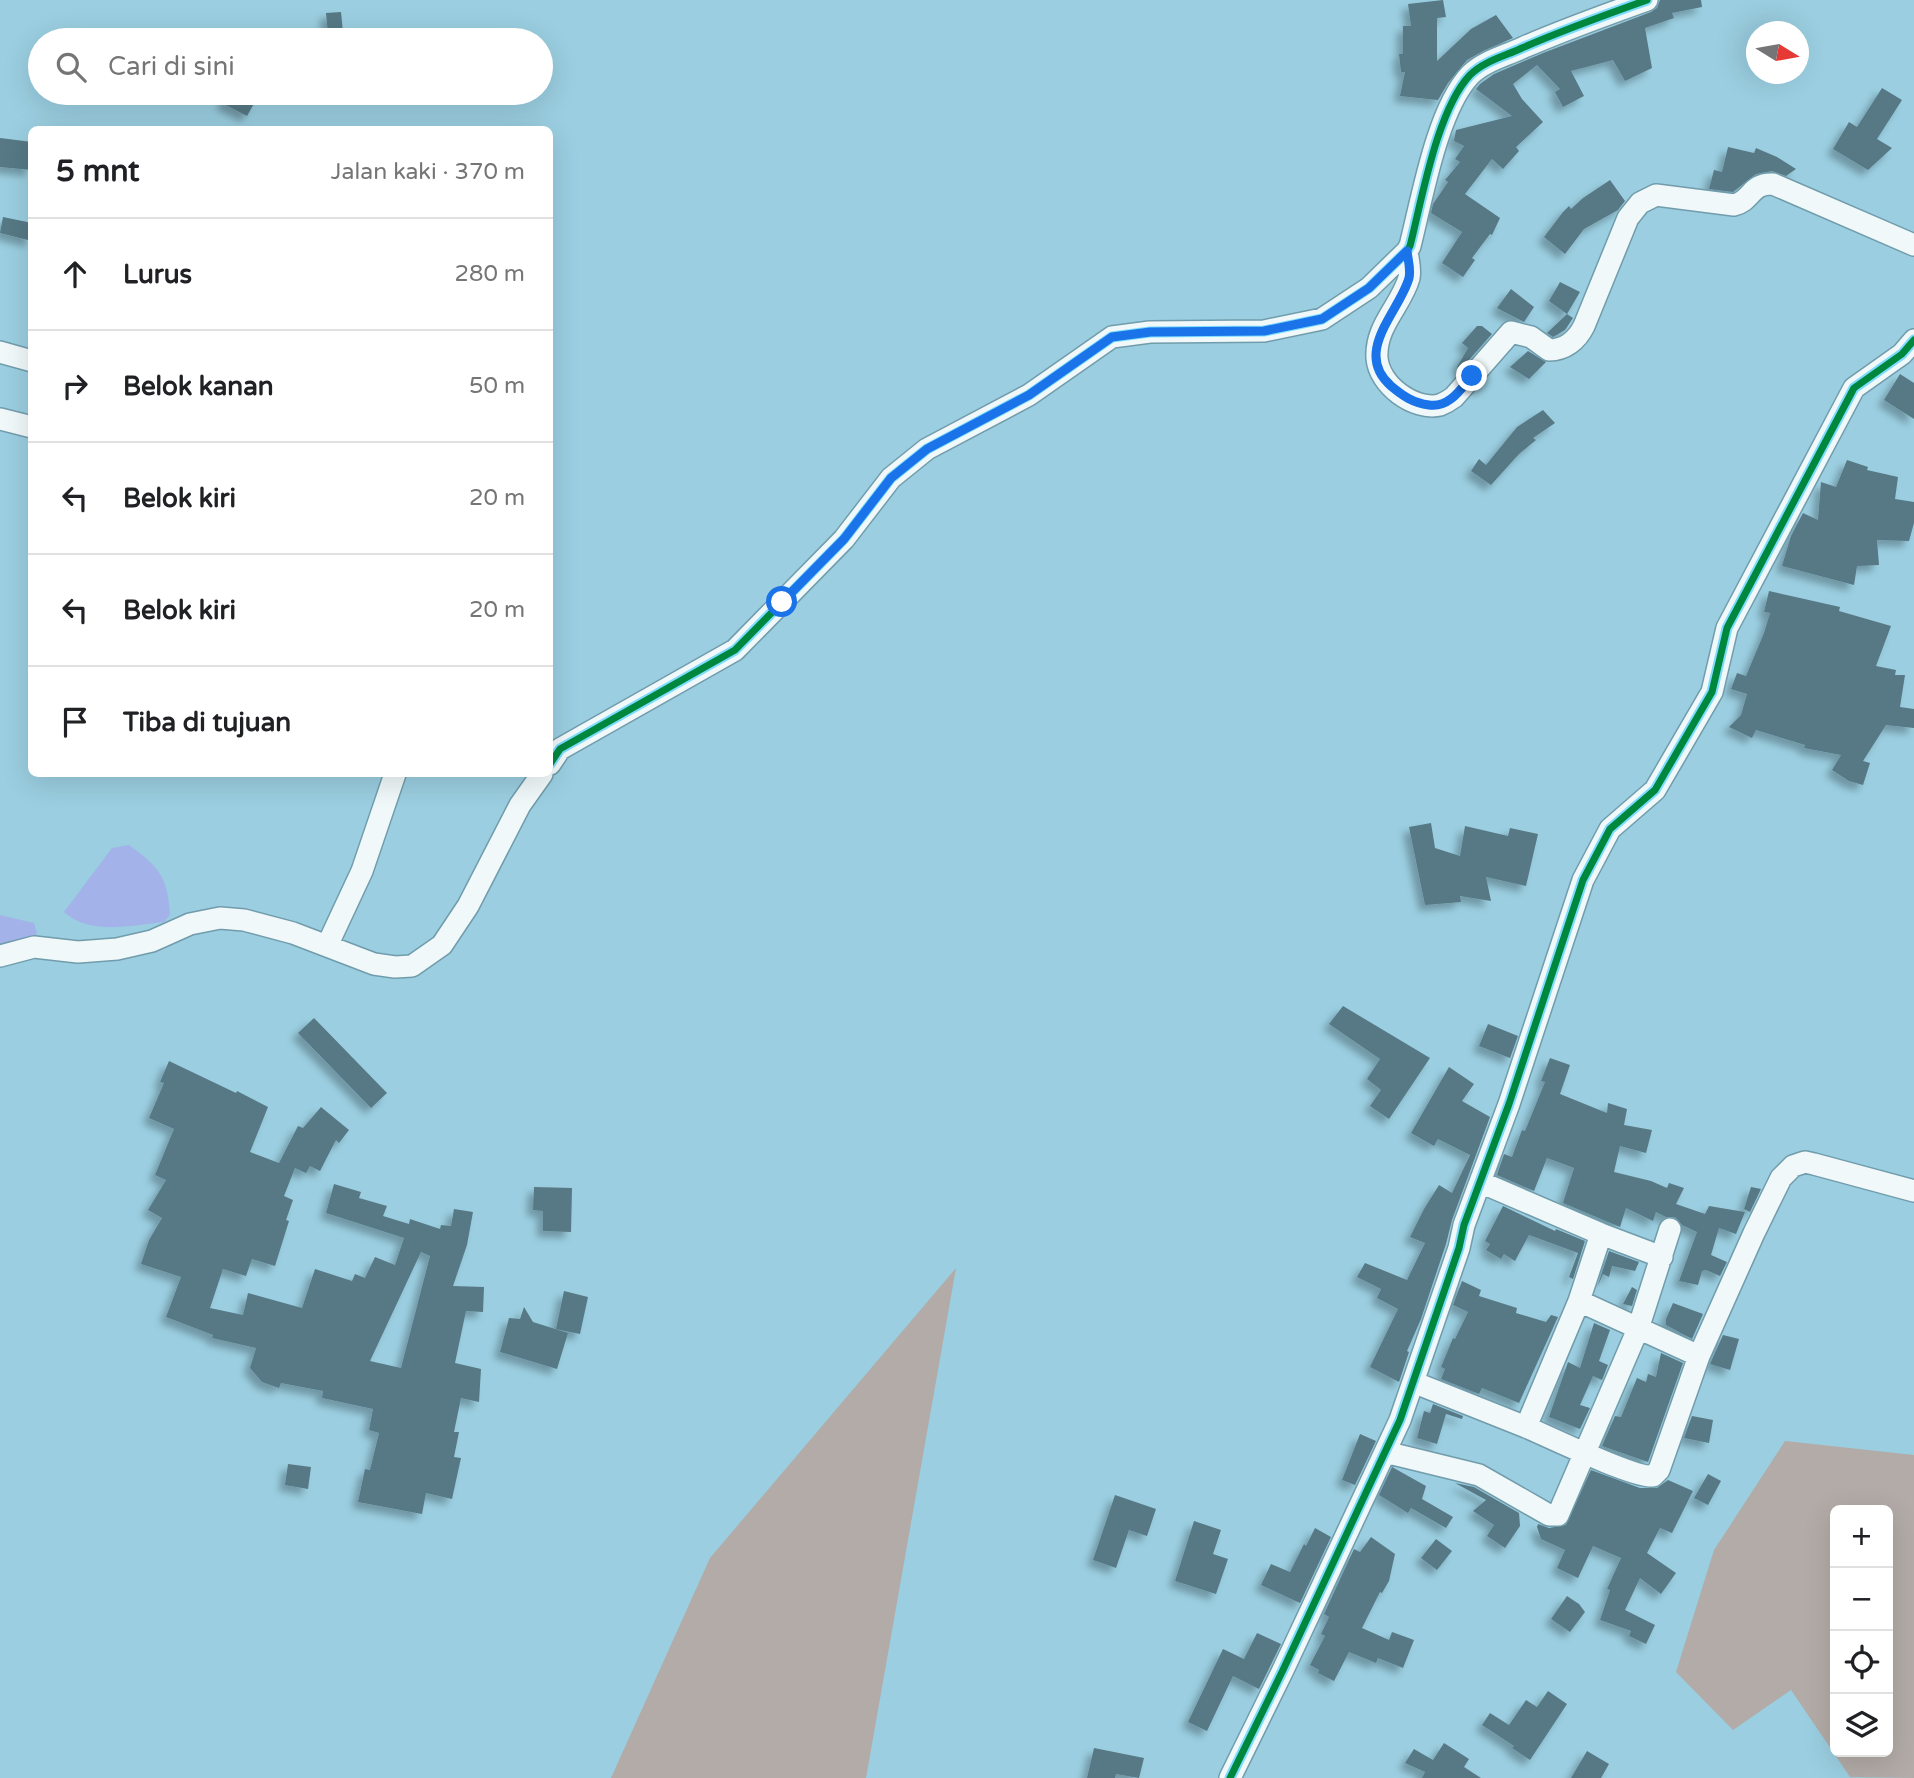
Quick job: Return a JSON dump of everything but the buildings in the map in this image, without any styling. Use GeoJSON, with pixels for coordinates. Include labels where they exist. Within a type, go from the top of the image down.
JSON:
{"type":"FeatureCollection","features":[{"type":"Feature","properties":{"kind":"street"},"geometry":{"type":"LineString","coordinates":[[1647,0],[1573,26],[1483,65],[1469,76],[1449,110],[1441,130],[1407,251],[1409,279],[1384,326],[1378,345],[1377,359],[1386,381],[1414,402],[1432,405],[1444,403],[1454,397],[1511,332],[1531,337],[1549,350],[1563,348],[1575,339],[1584,326],[1628,218],[1640,202],[1656,195],[1734,205],[1740,204],[1757,186],[1773,184],[1914,246]]}},
{"type":"Feature","properties":{"kind":"street"},"geometry":{"type":"LineString","coordinates":[[553,760],[560,749],[735,650],[844,539],[891,478],[927,449],[1029,395],[1112,337],[1150,332],[1264,331],[1322,319],[1369,288],[1407,251]]}},
{"type":"Feature","properties":{"kind":"street"},"geometry":{"type":"LineString","coordinates":[[1230,1778],[1400,1420],[1583,880],[1610,830],[1655,790],[1712,692],[1727,628],[1854,388],[1902,354],[1914,340]]}},
{"type":"Feature","properties":{"kind":"street"},"geometry":{"type":"LineString","coordinates":[[0,352],[28,360]]}},
{"type":"Feature","properties":{"kind":"street"},"geometry":{"type":"LineString","coordinates":[[0,419],[28,426]]}},
{"type":"Feature","properties":{"kind":"street"},"geometry":{"type":"LineString","coordinates":[[327,946],[362,871],[394,777]]}},
{"type":"Feature","properties":{"kind":"street"},"geometry":{"type":"LineString","coordinates":[[0,956],[34,947],[78,951],[117,949],[152,941],[190,924],[220,918],[244,920],[293,933],[374,964],[395,968],[412,966],[442,945],[468,906],[520,805],[540,777]]}},
{"type":"Feature","properties":{"kind":"street"},"geometry":{"type":"LineString","coordinates":[[1413,1382],[1586,1453],[1647,1476],[1657,1474],[1699,1356],[1781,1178],[1793,1166],[1805,1162],[1914,1191]]}},
{"type":"Feature","properties":{"kind":"street"},"geometry":{"type":"LineString","coordinates":[[1480,1182],[1662,1257]]}},
{"type":"Feature","properties":{"kind":"street"},"geometry":{"type":"LineString","coordinates":[[1385,1452],[1479,1475],[1554,1516],[1560,1513],[1639,1329],[1670,1229]]}},
{"type":"Feature","properties":{"kind":"street"},"geometry":{"type":"LineString","coordinates":[[1526,1427],[1579,1301],[1601,1234]]}},
{"type":"Feature","properties":{"kind":"street"},"geometry":{"type":"LineString","coordinates":[[1579,1301],[1699,1356]]}},
{"type":"Feature","properties":{"kind":"shaded area"},"geometry":{"type":"Polygon","coordinates":[[[956,1268],[866,1778],[611,1778],[710,1558],[956,1268]]]}},
{"type":"Feature","properties":{"kind":"shaded area"},"geometry":{"type":"Polygon","coordinates":[[[1785,1441],[1914,1455],[1914,1778],[1850,1777],[1836,1757],[1893,1757],[1893,1505],[1830,1505],[1830,1748],[1791,1690],[1733,1730],[1676,1672],[1714,1550],[1785,1441]]]}},
{"type":"Feature","properties":{"kind":"water"},"geometry":{"type":"Polygon","coordinates":[[[129,845],[155,867],[164,882],[170,915],[164,922],[99,927],[74,919],[64,912],[112,848],[129,845]]]}},
{"type":"Feature","properties":{"kind":"water"},"geometry":{"type":"Polygon","coordinates":[[[0,915],[34,923],[37,933],[34,937],[0,948],[0,915]]]}},
{"type":"Feature","properties":{"kind":"cycle path"},"geometry":{"type":"LineString","coordinates":[[553,760],[560,749],[735,650],[844,539],[891,478],[927,449],[1029,395],[1112,337],[1150,332],[1264,331],[1322,319],[1369,288],[1410,246],[1440,132],[1458,90],[1470,75],[1495,59],[1647,0]]}},
{"type":"Feature","properties":{"kind":"cycle path"},"geometry":{"type":"LineString","coordinates":[[1230,1778],[1400,1420],[1583,880],[1610,829],[1655,790],[1712,692],[1727,628],[1854,388],[1902,354],[1914,340]]}},
{"type":"Feature","properties":{"kind":"route"},"geometry":{"type":"LineString","coordinates":[[782,602],[844,539],[891,478],[927,449],[1029,395],[1112,337],[1150,332],[1264,331],[1322,319],[1369,288],[1407,251],[1409,279],[1380,335],[1377,359],[1380,370],[1386,381],[1403,396],[1414,402],[1432,405],[1440,405],[1454,397],[1472,376]]}}]}
